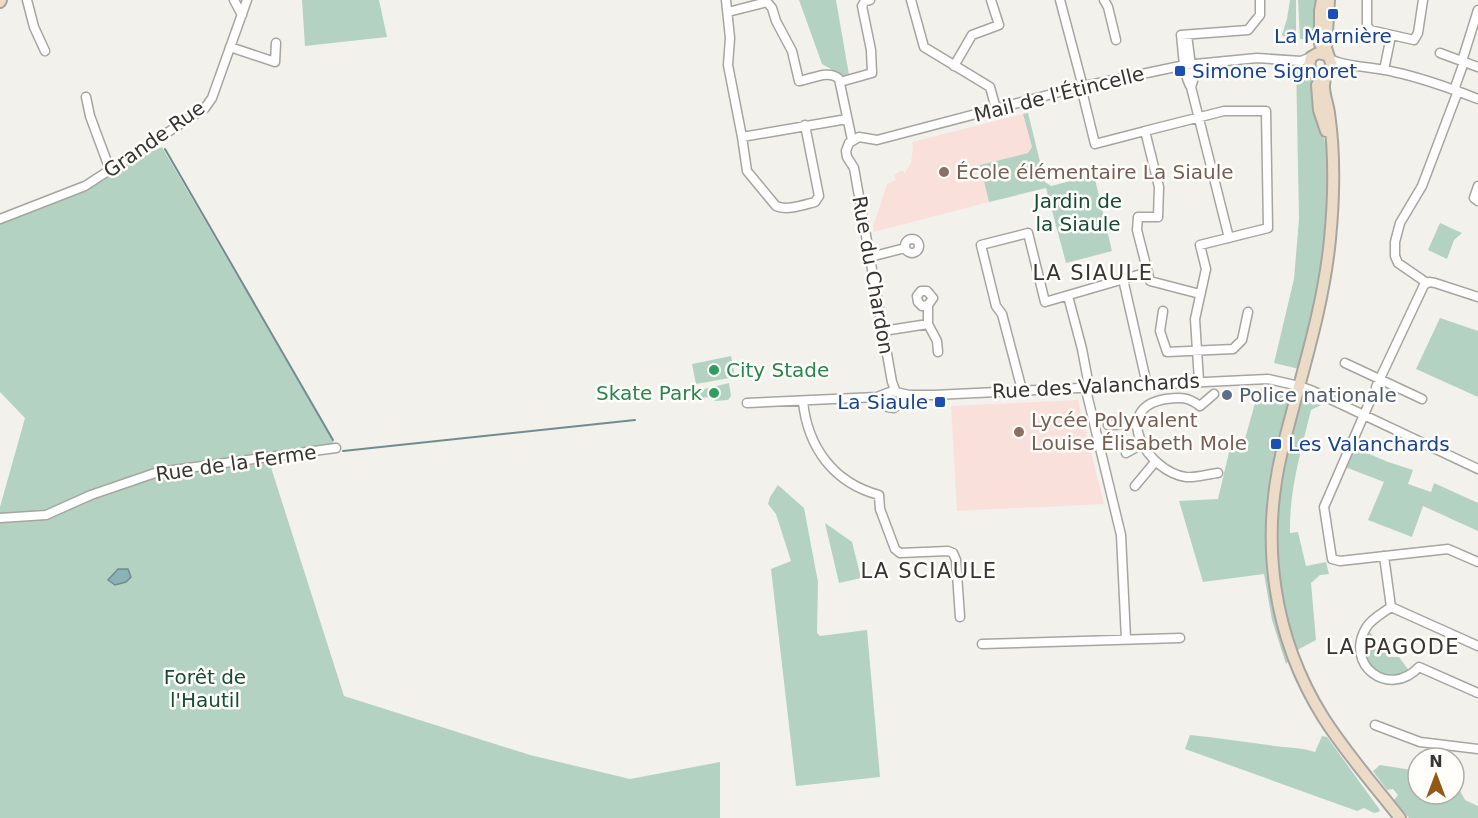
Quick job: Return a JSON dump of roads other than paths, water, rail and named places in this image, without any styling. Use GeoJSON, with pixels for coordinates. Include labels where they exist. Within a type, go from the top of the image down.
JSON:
{"type":"FeatureCollection","features":[{"type":"Feature","properties":{"kind":"main road"},"geometry":{"type":"LineString","coordinates":[[1322,0],[1321,63],[1329,113],[1333,188],[1328,255],[1322,291],[1277,472],[1273,505],[1272,558],[1281,616],[1296,665],[1320,712],[1400,818]]}},
{"type":"Feature","properties":{"kind":"main road"},"geometry":{"type":"LineString","coordinates":[[1321,63],[1329,0]]}},
{"type":"Feature","properties":{"kind":"street"},"geometry":{"type":"LineString","coordinates":[[27,0],[34,27],[45,51]]}},
{"type":"Feature","properties":{"kind":"street"},"geometry":{"type":"LineString","coordinates":[[234,0],[242,15]]}},
{"type":"Feature","properties":{"kind":"street","name":"Grande Rue"},"geometry":{"type":"LineString","coordinates":[[0,219],[85,186],[205,108],[212,98],[247,0]]}},
{"type":"Feature","properties":{"kind":"street"},"geometry":{"type":"LineString","coordinates":[[726,0],[730,38],[728,65],[736,98],[747,171],[776,206],[788,208],[815,202],[819,196],[806,125]]}},
{"type":"Feature","properties":{"kind":"street"},"geometry":{"type":"LineString","coordinates":[[840,82],[872,73],[871,50],[862,6],[865,1],[870,0]]}},
{"type":"Feature","properties":{"kind":"street"},"geometry":{"type":"LineString","coordinates":[[911,0],[924,47],[990,87],[996,110]]}},
{"type":"Feature","properties":{"kind":"street"},"geometry":{"type":"LineString","coordinates":[[954,66],[972,35],[999,25],[991,0]]}},
{"type":"Feature","properties":{"kind":"street"},"geometry":{"type":"LineString","coordinates":[[1060,0],[1095,144],[1224,111],[1266,111],[1268,228],[1200,245],[1206,269],[1195,320],[1199,381]]}},
{"type":"Feature","properties":{"kind":"street"},"geometry":{"type":"LineString","coordinates":[[1104,0],[1116,40]]}},
{"type":"Feature","properties":{"kind":"street"},"geometry":{"type":"LineString","coordinates":[[1228,238],[1191,87],[1187,82],[1188,64],[1184,35],[1248,30],[1260,15],[1260,0]]}},
{"type":"Feature","properties":{"kind":"street"},"geometry":{"type":"LineString","coordinates":[[1367,0],[1367,27],[1372,31],[1411,40],[1416,39],[1423,0]]}},
{"type":"Feature","properties":{"kind":"street"},"geometry":{"type":"LineString","coordinates":[[728,12],[767,2],[792,51],[799,81],[828,74],[837,76],[852,140]]}},
{"type":"Feature","properties":{"kind":"street"},"geometry":{"type":"LineString","coordinates":[[1478,10],[1456,90],[1422,186],[1402,217],[1396,235],[1396,260],[1427,283],[1435,283],[1478,297]]}},
{"type":"Feature","properties":{"kind":"street"},"geometry":{"type":"LineString","coordinates":[[1384,70],[1391,36]]}},
{"type":"Feature","properties":{"kind":"street"},"geometry":{"type":"LineString","coordinates":[[230,47],[275,62],[276,43]]}},
{"type":"Feature","properties":{"kind":"street"},"geometry":{"type":"LineString","coordinates":[[1440,53],[1478,67]]}},
{"type":"Feature","properties":{"kind":"street","name":"Mail de l'Étincelle"},"geometry":{"type":"LineString","coordinates":[[852,140],[860,137],[877,140],[1082,87],[1188,64],[1257,58],[1384,70],[1456,90],[1478,99]]}},
{"type":"Feature","properties":{"kind":"street"},"geometry":{"type":"LineString","coordinates":[[86,97],[90,116],[110,170]]}},
{"type":"Feature","properties":{"kind":"street"},"geometry":{"type":"LineString","coordinates":[[742,137],[847,119]]}},
{"type":"Feature","properties":{"kind":"street"},"geometry":{"type":"LineString","coordinates":[[1145,132],[1159,187],[1158,217],[1138,217],[1137,230],[1150,281],[1200,294]]}},
{"type":"Feature","properties":{"kind":"street","name":"Rue du Chardon"},"geometry":{"type":"LineString","coordinates":[[852,140],[846,151],[854,168],[892,382],[888,395],[901,398],[900,404]]}},
{"type":"Feature","properties":{"kind":"street"},"geometry":{"type":"LineString","coordinates":[[1478,186],[1474,198],[1478,201]]}},
{"type":"Feature","properties":{"kind":"street"},"geometry":{"type":"LineString","coordinates":[[1022,390],[1002,314],[996,306],[981,245],[1028,233],[1045,302],[1148,272]]}},
{"type":"Feature","properties":{"kind":"street"},"geometry":{"type":"LineString","coordinates":[[870,257],[905,248]]}},
{"type":"Feature","properties":{"kind":"street"},"geometry":{"type":"LineString","coordinates":[[1123,279],[1145,376]]}},
{"type":"Feature","properties":{"kind":"street"},"geometry":{"type":"LineString","coordinates":[[1427,283],[1422,288],[1376,387],[1325,503],[1330,555],[1333,560],[1448,549],[1478,562]]}},
{"type":"Feature","properties":{"kind":"street"},"geometry":{"type":"LineString","coordinates":[[1068,296],[1082,349],[1087,386],[1121,535],[1126,639]]}},
{"type":"Feature","properties":{"kind":"street"},"geometry":{"type":"LineString","coordinates":[[928,305],[928,324],[937,341],[938,352]]}},
{"type":"Feature","properties":{"kind":"street"},"geometry":{"type":"LineString","coordinates":[[1163,311],[1160,331],[1167,352],[1233,349],[1242,340],[1248,312]]}},
{"type":"Feature","properties":{"kind":"street"},"geometry":{"type":"LineString","coordinates":[[883,331],[928,324]]}},
{"type":"Feature","properties":{"kind":"street"},"geometry":{"type":"LineString","coordinates":[[1344,363],[1376,387],[1422,399]]}},
{"type":"Feature","properties":{"kind":"street","name":"Rue des Valanchards"},"geometry":{"type":"LineString","coordinates":[[747,403],[1263,378],[1299,386],[1365,411],[1478,469]]}},
{"type":"Feature","properties":{"kind":"street"},"geometry":{"type":"LineString","coordinates":[[1214,394],[1200,406],[1190,398],[1157,400],[1146,405],[1139,412],[1137,424],[1142,444],[1155,462],[1171,473],[1186,477],[1218,473]]}},
{"type":"Feature","properties":{"kind":"street"},"geometry":{"type":"LineString","coordinates":[[888,395],[890,408],[896,408],[911,396]]}},
{"type":"Feature","properties":{"kind":"street"},"geometry":{"type":"LineString","coordinates":[[803,402],[808,432],[816,449],[829,466],[853,485],[879,495],[880,509],[895,549],[900,553],[948,551],[953,553],[957,560],[960,617]]}},
{"type":"Feature","properties":{"kind":"street"},"geometry":{"type":"LineString","coordinates":[[1108,425],[1137,424]]}},
{"type":"Feature","properties":{"kind":"street"},"geometry":{"type":"LineString","coordinates":[[1126,453],[1142,444]]}},
{"type":"Feature","properties":{"kind":"street","name":"Rue de la Ferme"},"geometry":{"type":"LineString","coordinates":[[0,518],[46,515],[91,495],[158,472],[336,448]]}},
{"type":"Feature","properties":{"kind":"street"},"geometry":{"type":"LineString","coordinates":[[1135,486],[1155,462]]}},
{"type":"Feature","properties":{"kind":"street"},"geometry":{"type":"LineString","coordinates":[[1384,556],[1390,607]]}},
{"type":"Feature","properties":{"kind":"street"},"geometry":{"type":"LineString","coordinates":[[1390,607],[1478,646]]}},
{"type":"Feature","properties":{"kind":"street"},"geometry":{"type":"LineString","coordinates":[[1390,607],[1369,624],[1363,634],[1360,653],[1368,669],[1380,678],[1395,680],[1409,676],[1419,667],[1478,693]]}},
{"type":"Feature","properties":{"kind":"street"},"geometry":{"type":"LineString","coordinates":[[982,644],[1179,638]]}},
{"type":"Feature","properties":{"kind":"street"},"geometry":{"type":"LineString","coordinates":[[1375,724],[1379,728],[1420,742],[1478,749]]}},
{"type":"Feature","properties":{"kind":"water"},"geometry":{"type":"Polygon","coordinates":[[[118,569],[128,569],[131,577],[126,582],[115,585],[108,580],[118,569]]]}},
{"type":"Feature","properties":{"kind":"waterway"},"geometry":{"type":"LineString","coordinates":[[165,149],[333,440]]}},
{"type":"Feature","properties":{"kind":"waterway"},"geometry":{"type":"LineString","coordinates":[[343,451],[635,420]]}},
{"type":"Feature","properties":{"kind":"place","name":"La Marnière"},"geometry":{"type":"Point","coordinates":[1333,14]}},
{"type":"Feature","properties":{"kind":"place","name":"Simone Signoret"},"geometry":{"type":"Point","coordinates":[1180,71]}},
{"type":"Feature","properties":{"kind":"place","name":"École élémentaire La Siaule"},"geometry":{"type":"Point","coordinates":[944,172]}},
{"type":"Feature","properties":{"kind":"place","name":"City Stade"},"geometry":{"type":"Point","coordinates":[714,370]}},
{"type":"Feature","properties":{"kind":"place","name":"Skate Park"},"geometry":{"type":"Point","coordinates":[714,393]}},
{"type":"Feature","properties":{"kind":"place","name":"Police nationale"},"geometry":{"type":"Point","coordinates":[1227,395]}},
{"type":"Feature","properties":{"kind":"place","name":"La Siaule"},"geometry":{"type":"Point","coordinates":[940,402]}},
{"type":"Feature","properties":{"kind":"place","name":"Lycée Polyvalent Louise Élisabeth Mole"},"geometry":{"type":"Point","coordinates":[1019,432]}},
{"type":"Feature","properties":{"kind":"place","name":"Les Valanchards"},"geometry":{"type":"Point","coordinates":[1276,444]}},
{"type":"Feature","properties":{"kind":"district","name":"LA SIAULE"},"geometry":{"type":"Point","coordinates":[1093,273]}},
{"type":"Feature","properties":{"kind":"district","name":"LA SCIAULE"},"geometry":{"type":"Point","coordinates":[929,571]}},
{"type":"Feature","properties":{"kind":"district","name":"LA PAGODE"},"geometry":{"type":"Point","coordinates":[1393,647]}},
{"type":"Feature","properties":{"kind":"park label","name":"Jardin de la Siaule"},"geometry":{"type":"Point","coordinates":[1078,212]}},
{"type":"Feature","properties":{"kind":"park label","name":"Forêt de l'Hautil"},"geometry":{"type":"Point","coordinates":[205,688]}}]}
